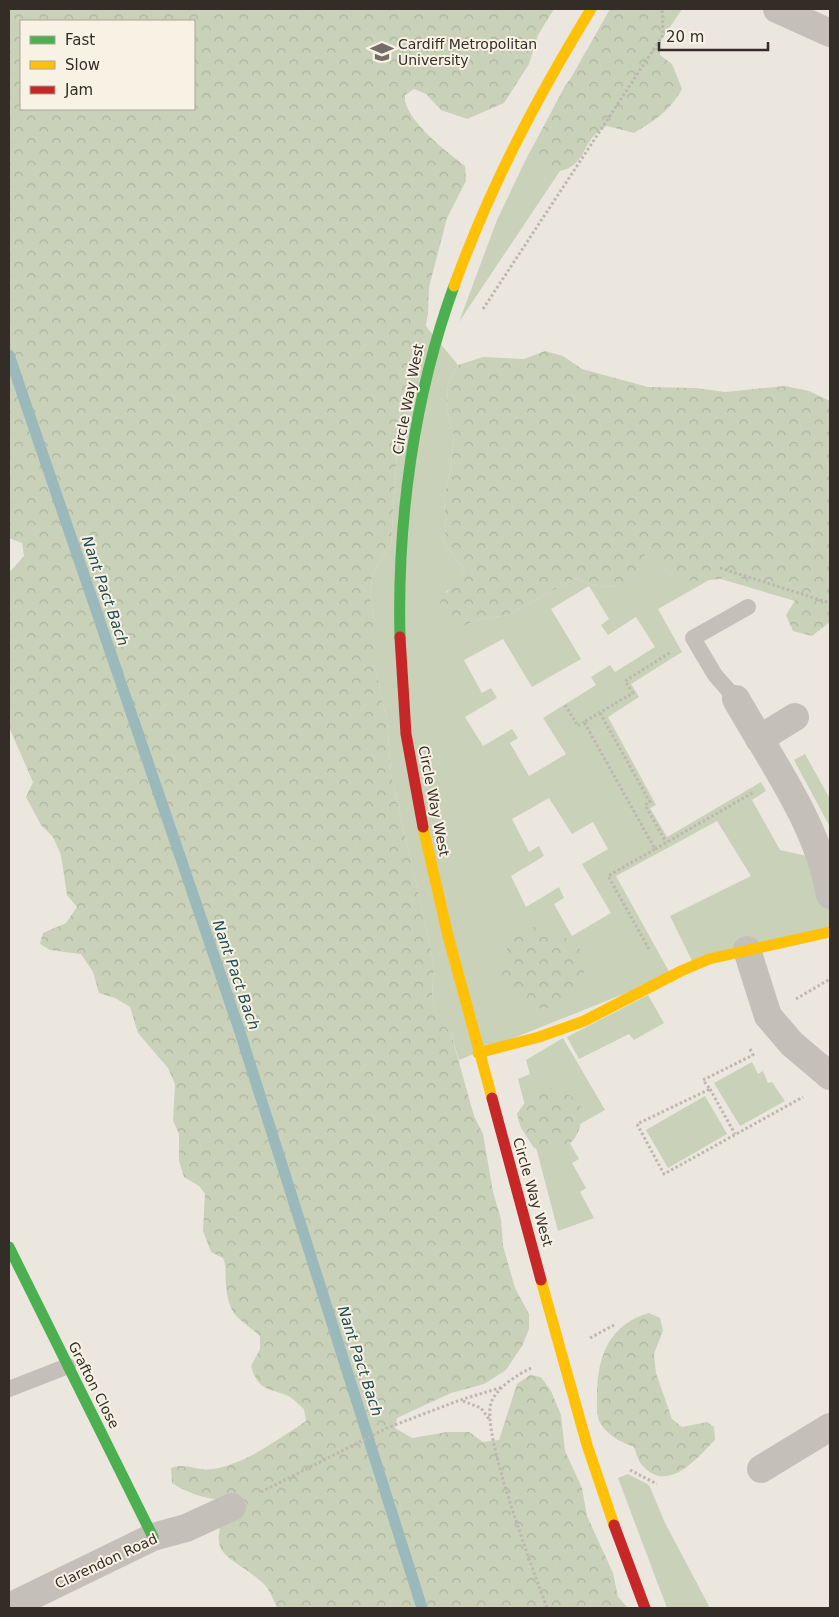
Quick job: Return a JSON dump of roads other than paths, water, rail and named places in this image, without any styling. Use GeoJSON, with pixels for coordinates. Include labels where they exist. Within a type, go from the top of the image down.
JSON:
{"type":"FeatureCollection","features":[{"type":"Feature","properties":{"kind":"street","name":"Circle Way West"},"geometry":{"type":"LineString","coordinates":[[591,9],[538,96],[515,140],[472,237],[432,352],[415,428],[402,543],[400,598],[402,692],[406,736],[445,927],[478,1054],[591,1462],[645,1608]]}},
{"type":"Feature","properties":{"kind":"street"},"geometry":{"type":"LineString","coordinates":[[777,9],[830,33]]}},
{"type":"Feature","properties":{"kind":"street"},"geometry":{"type":"LineString","coordinates":[[736,699],[801,813],[815,843],[830,895]]}},
{"type":"Feature","properties":{"kind":"street"},"geometry":{"type":"LineString","coordinates":[[759,739],[795,717]]}},
{"type":"Feature","properties":{"kind":"street"},"geometry":{"type":"LineString","coordinates":[[478,1054],[538,1038],[576,1024],[694,965],[747,950],[830,932]]}},
{"type":"Feature","properties":{"kind":"street"},"geometry":{"type":"LineString","coordinates":[[747,950],[768,1016],[792,1044],[830,1076]]}},
{"type":"Feature","properties":{"kind":"street","name":"Grafton Close"},"geometry":{"type":"LineString","coordinates":[[9,1247],[153,1537]]}},
{"type":"Feature","properties":{"kind":"street"},"geometry":{"type":"LineString","coordinates":[[761,1469],[830,1428]]}},
{"type":"Feature","properties":{"kind":"street","name":"Clarendon Road"},"geometry":{"type":"LineString","coordinates":[[9,1607],[153,1537],[186,1528],[232,1507]]}},
{"type":"Feature","properties":{"kind":"lane"},"geometry":{"type":"LineString","coordinates":[[736,699],[715,675],[694,638],[748,607]]}},
{"type":"Feature","properties":{"kind":"lane"},"geometry":{"type":"LineString","coordinates":[[9,1389],[68,1366]]}},
{"type":"Feature","properties":{"kind":"waterway","name":"Nant Pact Bach"},"geometry":{"type":"LineString","coordinates":[[9,355],[240,1032],[422,1608]]}},
{"type":"Feature","properties":{"kind":"place","name":"Cardiff Metropolitan University"},"geometry":{"type":"Point","coordinates":[382,52]}}]}
